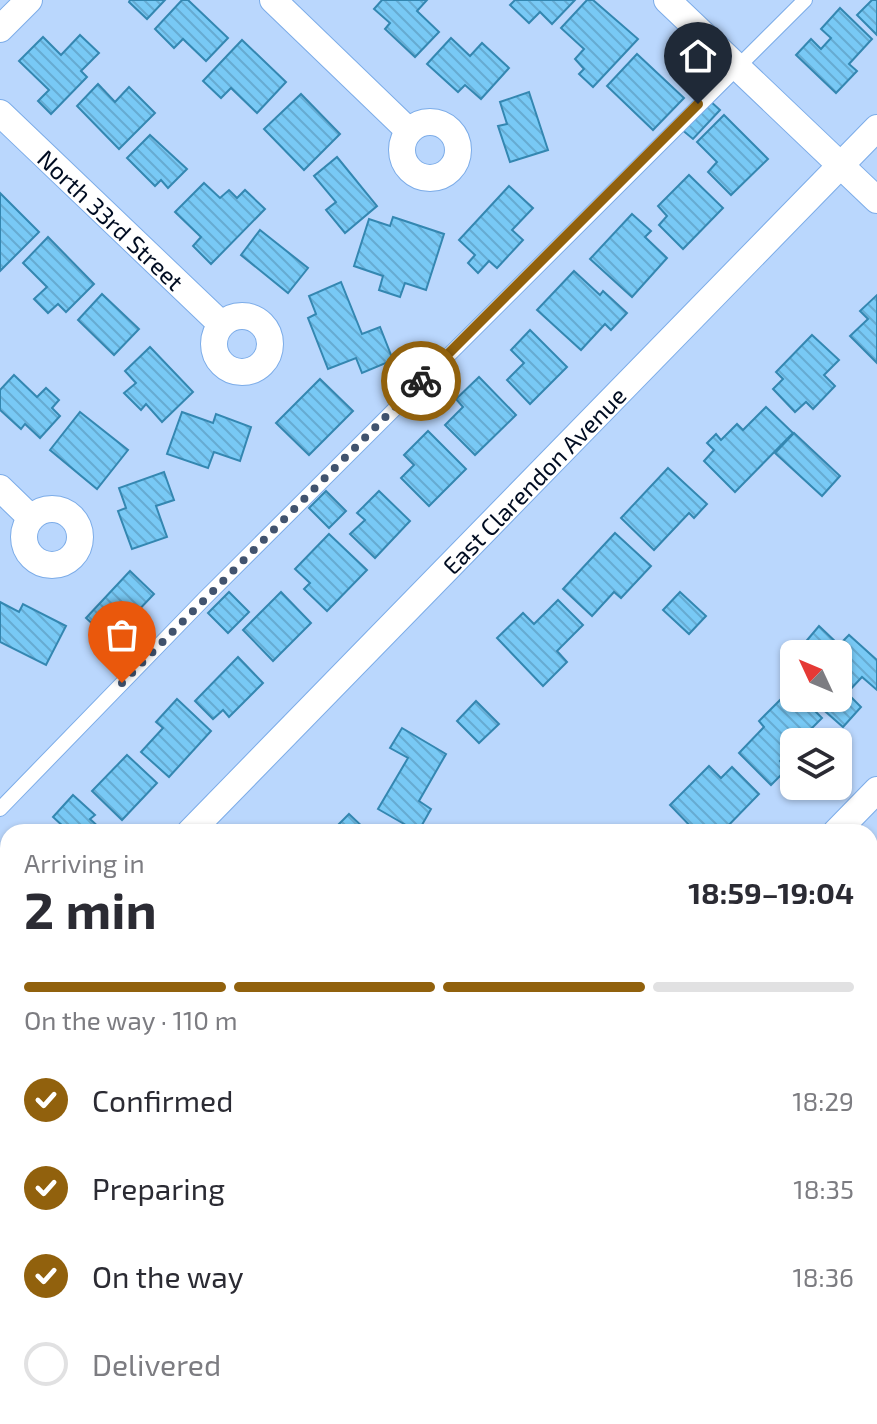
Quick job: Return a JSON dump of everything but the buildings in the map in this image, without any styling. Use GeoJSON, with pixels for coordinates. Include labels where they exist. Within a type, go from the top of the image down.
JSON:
{"type":"FeatureCollection","features":[{"type":"Feature","properties":{"kind":"street"},"geometry":{"type":"LineString","coordinates":[[0,29],[29,0]]}},
{"type":"Feature","properties":{"kind":"street"},"geometry":{"type":"LineString","coordinates":[[273,0],[409,131]]}},
{"type":"Feature","properties":{"kind":"street"},"geometry":{"type":"LineString","coordinates":[[667,0],[877,200]]}},
{"type":"Feature","properties":{"kind":"street","name":"North 33rd Street"},"geometry":{"type":"LineString","coordinates":[[0,113],[221,324]]}},
{"type":"Feature","properties":{"kind":"street","name":"East Clarendon Avenue"},"geometry":{"type":"LineString","coordinates":[[198,824],[877,128]]}},
{"type":"Feature","properties":{"kind":"street"},"geometry":{"type":"LineString","coordinates":[[0,488],[31,518]]}},
{"type":"Feature","properties":{"kind":"street"},"geometry":{"type":"LineString","coordinates":[[844,824],[877,790]]}},
{"type":"Feature","properties":{"kind":"lane"},"geometry":{"type":"LineString","coordinates":[[0,809],[204,599],[805,0]]}},
{"type":"Feature","properties":{"kind":"way so far"},"geometry":{"type":"LineString","coordinates":[[122,683],[421,381]]}},
{"type":"Feature","properties":{"kind":"route"},"geometry":{"type":"LineString","coordinates":[[421,381],[698,104]]}}]}
